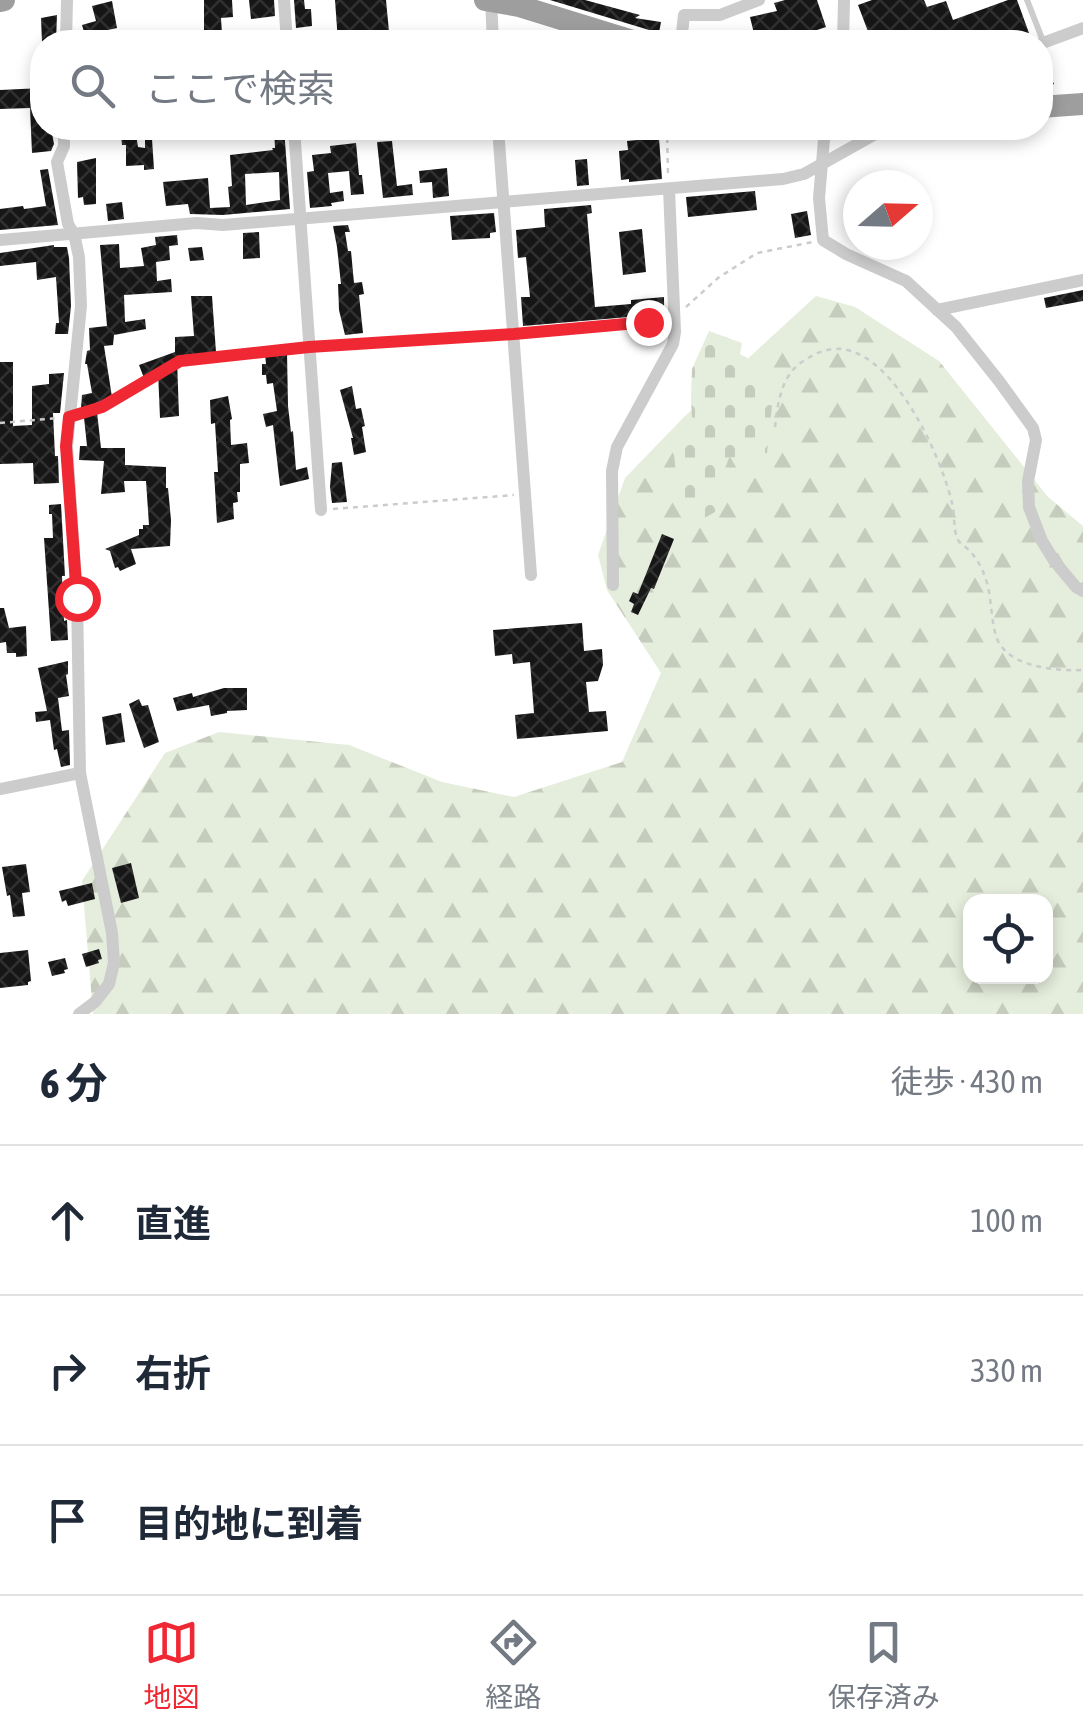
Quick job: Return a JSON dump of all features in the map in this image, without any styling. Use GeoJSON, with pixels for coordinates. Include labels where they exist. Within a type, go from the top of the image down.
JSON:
{"type":"FeatureCollection","features":[{"type":"Feature","properties":{"kind":"highway"},"geometry":{"type":"LineString","coordinates":[[489,0],[597,30]]}},
{"type":"Feature","properties":{"kind":"highway"},"geometry":{"type":"LineString","coordinates":[[1053,106],[1083,104]]}},
{"type":"Feature","properties":{"kind":"street"},"geometry":{"type":"LineString","coordinates":[[66,30],[67,0]]}},
{"type":"Feature","properties":{"kind":"street"},"geometry":{"type":"LineString","coordinates":[[284,0],[286,30]]}},
{"type":"Feature","properties":{"kind":"street"},"geometry":{"type":"LineString","coordinates":[[489,0],[492,30]]}},
{"type":"Feature","properties":{"kind":"street"},"geometry":{"type":"LineString","coordinates":[[682,30],[684,15],[720,16],[760,0]]}},
{"type":"Feature","properties":{"kind":"street"},"geometry":{"type":"LineString","coordinates":[[843,30],[844,0]]}},
{"type":"Feature","properties":{"kind":"street"},"geometry":{"type":"LineString","coordinates":[[1053,39],[1083,28]]}},
{"type":"Feature","properties":{"kind":"street"},"geometry":{"type":"LineString","coordinates":[[64,140],[57,162],[68,224],[79,257],[81,306],[66,446],[77,598],[80,774],[112,933],[114,962],[109,984],[79,1014]]}},
{"type":"Feature","properties":{"kind":"street"},"geometry":{"type":"LineString","coordinates":[[295,140],[322,510]]}},
{"type":"Feature","properties":{"kind":"street"},"geometry":{"type":"LineString","coordinates":[[499,140],[531,575]]}},
{"type":"Feature","properties":{"kind":"street"},"geometry":{"type":"LineString","coordinates":[[823,140],[819,198],[822,240],[906,281],[966,341],[1033,428],[1036,440],[1028,482],[1029,508],[1055,562],[1083,591]]}},
{"type":"Feature","properties":{"kind":"street"},"geometry":{"type":"LineString","coordinates":[[0,240],[783,179],[804,174],[863,140]]}},
{"type":"Feature","properties":{"kind":"street"},"geometry":{"type":"LineString","coordinates":[[613,585],[612,470],[617,447],[673,344],[669,189]]}},
{"type":"Feature","properties":{"kind":"street"},"geometry":{"type":"LineString","coordinates":[[937,310],[1083,280]]}},
{"type":"Feature","properties":{"kind":"street"},"geometry":{"type":"LineString","coordinates":[[0,789],[80,774]]}},
{"type":"Feature","properties":{"kind":"lane"},"geometry":{"type":"LineString","coordinates":[[1028,0],[1038,30]]}},
{"type":"Feature","properties":{"kind":"path"},"geometry":{"type":"LineString","coordinates":[[667,140],[669,189]]}},
{"type":"Feature","properties":{"kind":"path"},"geometry":{"type":"LineString","coordinates":[[0,423],[69,417],[102,407],[180,361],[675,318],[718,278],[757,253],[822,240]]}},
{"type":"Feature","properties":{"kind":"path"},"geometry":{"type":"LineString","coordinates":[[776,426],[779,394],[800,362],[819,352],[842,349],[859,353],[876,364],[900,392],[933,449],[952,502],[958,542],[980,562],[999,644],[1016,658],[1047,669],[1083,670]]}},
{"type":"Feature","properties":{"kind":"path"},"geometry":{"type":"LineString","coordinates":[[322,510],[525,494]]}},
{"type":"Feature","properties":{"kind":"green space"},"geometry":{"type":"Polygon","coordinates":[[[816,296],[855,307],[939,361],[1048,497],[1083,526],[1083,1014],[93,1014],[82,881],[165,753],[219,732],[349,745],[442,782],[514,797],[622,762],[661,673],[607,590],[598,555],[625,478],[684,417],[816,296]]]}},
{"type":"Feature","properties":{"kind":"green space"},"geometry":{"type":"Polygon","coordinates":[[[709,331],[742,343],[740,354],[755,363],[755,376],[766,389],[765,399],[772,406],[767,453],[729,458],[717,489],[715,512],[701,520],[687,513],[680,498],[674,454],[679,445],[693,438],[692,369],[709,331]]]}},
{"type":"Feature","properties":{"kind":"building"},"geometry":{"type":"Polygon","coordinates":[[[204,0],[232,0],[233,17],[221,18],[222,30],[204,30],[204,0]]]}},
{"type":"Feature","properties":{"kind":"building"},"geometry":{"type":"Polygon","coordinates":[[[249,0],[274,0],[275,16],[251,19],[249,0]]]}},
{"type":"Feature","properties":{"kind":"building"},"geometry":{"type":"Polygon","coordinates":[[[294,0],[304,0],[305,9],[311,9],[312,26],[296,28],[294,0]]]}},
{"type":"Feature","properties":{"kind":"building"},"geometry":{"type":"Polygon","coordinates":[[[335,0],[386,0],[389,30],[337,30],[335,0]]]}},
{"type":"Feature","properties":{"kind":"building"},"geometry":{"type":"Polygon","coordinates":[[[550,0],[585,0],[640,15],[635,18],[661,22],[660,30],[550,0]]]}},
{"type":"Feature","properties":{"kind":"building"},"geometry":{"type":"Polygon","coordinates":[[[817,0],[826,27],[753,30],[750,17],[777,11],[774,3],[817,0]]]}},
{"type":"Feature","properties":{"kind":"building"},"geometry":{"type":"Polygon","coordinates":[[[872,0],[924,0],[927,7],[946,1],[953,20],[1017,0],[1028,30],[867,30],[858,5],[872,0]]]}},
{"type":"Feature","properties":{"kind":"building"},"geometry":{"type":"Polygon","coordinates":[[[112,1],[117,28],[84,30],[82,25],[96,21],[92,6],[112,1]]]}},
{"type":"Feature","properties":{"kind":"building"},"geometry":{"type":"Polygon","coordinates":[[[57,15],[56,30],[42,30],[41,18],[57,15]]]}},
{"type":"Feature","properties":{"kind":"building"},"geometry":{"type":"Polygon","coordinates":[[[30,89],[30,108],[0,109],[0,90],[30,89]]]}},
{"type":"Feature","properties":{"kind":"building"},"geometry":{"type":"Polygon","coordinates":[[[31,140],[53,140],[51,151],[32,153],[31,140]]]}},
{"type":"Feature","properties":{"kind":"building"},"geometry":{"type":"Polygon","coordinates":[[[121,140],[137,140],[138,147],[145,148],[145,140],[152,140],[154,169],[126,166],[126,145],[121,140]]]}},
{"type":"Feature","properties":{"kind":"building"},"geometry":{"type":"Polygon","coordinates":[[[275,140],[285,140],[290,209],[223,215],[190,214],[188,204],[166,206],[163,182],[208,178],[210,208],[230,207],[230,155],[272,148],[275,140]],[[279,172],[245,174],[246,205],[280,200],[279,172]]]}},
{"type":"Feature","properties":{"kind":"building"},"geometry":{"type":"Polygon","coordinates":[[[659,140],[662,179],[621,180],[619,151],[628,150],[627,141],[659,140]]]}},
{"type":"Feature","properties":{"kind":"building"},"geometry":{"type":"Polygon","coordinates":[[[392,141],[397,186],[412,184],[413,195],[383,198],[377,142],[392,141]]]}},
{"type":"Feature","properties":{"kind":"building"},"geometry":{"type":"Polygon","coordinates":[[[356,143],[364,194],[351,195],[349,171],[328,173],[330,193],[343,191],[344,201],[310,208],[307,172],[314,171],[312,155],[331,153],[330,146],[356,143]]]}},
{"type":"Feature","properties":{"kind":"building"},"geometry":{"type":"Polygon","coordinates":[[[96,158],[96,204],[84,205],[83,197],[78,198],[77,162],[96,158]]]}},
{"type":"Feature","properties":{"kind":"building"},"geometry":{"type":"Polygon","coordinates":[[[587,159],[589,185],[577,186],[575,160],[587,159]]]}},
{"type":"Feature","properties":{"kind":"building"},"geometry":{"type":"Polygon","coordinates":[[[447,168],[449,196],[433,198],[432,182],[420,183],[419,171],[447,168]]]}},
{"type":"Feature","properties":{"kind":"building"},"geometry":{"type":"Polygon","coordinates":[[[48,169],[58,225],[0,230],[0,209],[46,206],[40,170],[48,169]]]}},
{"type":"Feature","properties":{"kind":"building"},"geometry":{"type":"Polygon","coordinates":[[[755,191],[757,210],[688,217],[686,197],[755,191]]]}},
{"type":"Feature","properties":{"kind":"building"},"geometry":{"type":"Polygon","coordinates":[[[122,202],[124,219],[108,221],[106,204],[122,202]]]}},
{"type":"Feature","properties":{"kind":"building"},"geometry":{"type":"Polygon","coordinates":[[[591,205],[592,213],[587,214],[595,307],[664,297],[664,314],[523,326],[521,297],[530,297],[526,257],[518,258],[516,230],[545,227],[544,209],[591,205]]]}},
{"type":"Feature","properties":{"kind":"building"},"geometry":{"type":"Polygon","coordinates":[[[807,211],[811,235],[795,238],[791,214],[807,211]]]}},
{"type":"Feature","properties":{"kind":"building"},"geometry":{"type":"Polygon","coordinates":[[[494,213],[496,232],[490,233],[490,238],[452,240],[450,216],[494,213]]]}},
{"type":"Feature","properties":{"kind":"building"},"geometry":{"type":"Polygon","coordinates":[[[348,225],[350,232],[345,232],[354,283],[362,282],[364,294],[359,295],[363,333],[345,335],[339,310],[341,284],[333,226],[348,225]]]}},
{"type":"Feature","properties":{"kind":"building"},"geometry":{"type":"Polygon","coordinates":[[[642,229],[646,272],[623,275],[619,232],[642,229]]]}},
{"type":"Feature","properties":{"kind":"building"},"geometry":{"type":"Polygon","coordinates":[[[259,232],[260,258],[243,259],[243,233],[259,232]]]}},
{"type":"Feature","properties":{"kind":"building"},"geometry":{"type":"Polygon","coordinates":[[[177,235],[178,245],[169,246],[170,260],[156,262],[157,281],[171,279],[172,292],[124,295],[125,322],[145,319],[146,329],[114,335],[113,345],[104,346],[112,397],[96,403],[101,448],[125,448],[125,465],[166,467],[171,520],[170,546],[131,549],[136,564],[120,571],[115,568],[110,551],[105,549],[139,535],[143,525],[149,525],[146,481],[124,481],[125,492],[101,494],[104,461],[79,460],[80,446],[87,446],[82,395],[92,393],[85,364],[90,350],[89,328],[107,326],[100,245],[119,244],[120,268],[144,266],[141,248],[156,245],[155,237],[177,235]]]}},
{"type":"Feature","properties":{"kind":"building"},"geometry":{"type":"Polygon","coordinates":[[[54,245],[67,247],[69,258],[68,334],[55,334],[59,323],[56,277],[37,280],[36,262],[0,266],[0,253],[54,245]]]}},
{"type":"Feature","properties":{"kind":"building"},"geometry":{"type":"Polygon","coordinates":[[[202,247],[204,260],[190,261],[188,248],[202,247]]]}},
{"type":"Feature","properties":{"kind":"building"},"geometry":{"type":"Polygon","coordinates":[[[1083,290],[1083,301],[1046,308],[1044,298],[1083,290]]]}},
{"type":"Feature","properties":{"kind":"building"},"geometry":{"type":"Polygon","coordinates":[[[191,296],[212,296],[216,352],[177,359],[179,416],[160,418],[158,371],[144,378],[139,365],[175,352],[175,337],[194,336],[191,296]]]}},
{"type":"Feature","properties":{"kind":"building"},"geometry":{"type":"Polygon","coordinates":[[[287,352],[288,406],[296,470],[307,467],[309,479],[280,486],[273,425],[266,427],[263,414],[277,411],[273,383],[267,384],[262,364],[266,364],[265,354],[287,352]]]}},
{"type":"Feature","properties":{"kind":"building"},"geometry":{"type":"Polygon","coordinates":[[[0,362],[13,362],[13,426],[32,425],[32,386],[49,384],[49,374],[64,373],[60,413],[53,413],[59,483],[34,484],[33,463],[0,464],[0,362]]]}},
{"type":"Feature","properties":{"kind":"building"},"geometry":{"type":"Polygon","coordinates":[[[352,386],[356,409],[361,408],[365,426],[362,427],[366,452],[354,455],[340,390],[352,386]]]}},
{"type":"Feature","properties":{"kind":"building"},"geometry":{"type":"Polygon","coordinates":[[[228,396],[231,445],[247,443],[249,463],[240,464],[240,492],[238,502],[233,503],[234,519],[217,523],[214,472],[218,472],[210,400],[228,396]]]}},
{"type":"Feature","properties":{"kind":"building"},"geometry":{"type":"Polygon","coordinates":[[[342,462],[347,502],[332,503],[332,463],[342,462]]]}},
{"type":"Feature","properties":{"kind":"building"},"geometry":{"type":"Polygon","coordinates":[[[61,504],[64,621],[67,620],[68,640],[51,641],[44,538],[53,538],[49,505],[61,504]]]}},
{"type":"Feature","properties":{"kind":"building"},"geometry":{"type":"Polygon","coordinates":[[[662,534],[674,539],[654,589],[651,588],[638,615],[631,612],[634,604],[629,601],[633,592],[638,594],[662,534]]]}},
{"type":"Feature","properties":{"kind":"building"},"geometry":{"type":"Polygon","coordinates":[[[0,608],[4,608],[9,628],[26,626],[27,656],[7,653],[6,642],[0,643],[0,608]]]}},
{"type":"Feature","properties":{"kind":"building"},"geometry":{"type":"Polygon","coordinates":[[[582,623],[584,651],[602,649],[598,681],[586,682],[589,712],[606,711],[608,731],[517,739],[515,715],[534,713],[530,662],[513,664],[512,654],[495,656],[493,630],[582,623]]]}},
{"type":"Feature","properties":{"kind":"building"},"geometry":{"type":"Polygon","coordinates":[[[68,661],[69,696],[58,698],[62,731],[69,730],[70,765],[61,767],[50,720],[36,722],[35,712],[47,711],[38,668],[68,661]]]}},
{"type":"Feature","properties":{"kind":"building"},"geometry":{"type":"Polygon","coordinates":[[[224,688],[247,688],[247,710],[211,716],[209,705],[177,711],[173,698],[224,688]]]}},
{"type":"Feature","properties":{"kind":"building"},"geometry":{"type":"Polygon","coordinates":[[[139,699],[142,706],[148,705],[159,742],[144,748],[129,704],[139,699]]]}},
{"type":"Feature","properties":{"kind":"building"},"geometry":{"type":"Polygon","coordinates":[[[121,713],[125,742],[106,745],[102,717],[121,713]]]}},
{"type":"Feature","properties":{"kind":"building"},"geometry":{"type":"Polygon","coordinates":[[[131,863],[139,898],[121,903],[112,868],[131,863]]]}},
{"type":"Feature","properties":{"kind":"building"},"geometry":{"type":"Polygon","coordinates":[[[26,864],[30,892],[22,893],[25,916],[13,917],[2,867],[26,864]]]}},
{"type":"Feature","properties":{"kind":"building"},"geometry":{"type":"Polygon","coordinates":[[[92,883],[95,899],[68,906],[66,900],[62,902],[59,891],[92,883]]]}},
{"type":"Feature","properties":{"kind":"building"},"geometry":{"type":"Polygon","coordinates":[[[99,949],[102,959],[86,967],[82,954],[99,949]]]}},
{"type":"Feature","properties":{"kind":"building"},"geometry":{"type":"Polygon","coordinates":[[[28,950],[31,981],[28,985],[0,988],[0,953],[28,950]]]}},
{"type":"Feature","properties":{"kind":"building"},"geometry":{"type":"Polygon","coordinates":[[[65,958],[68,969],[52,976],[48,962],[65,958]]]}},
{"type":"Feature","properties":{"kind":"route"},"geometry":{"type":"LineString","coordinates":[[77,598],[66,446],[69,417],[102,407],[180,361],[309,347],[648,322]]}}]}
